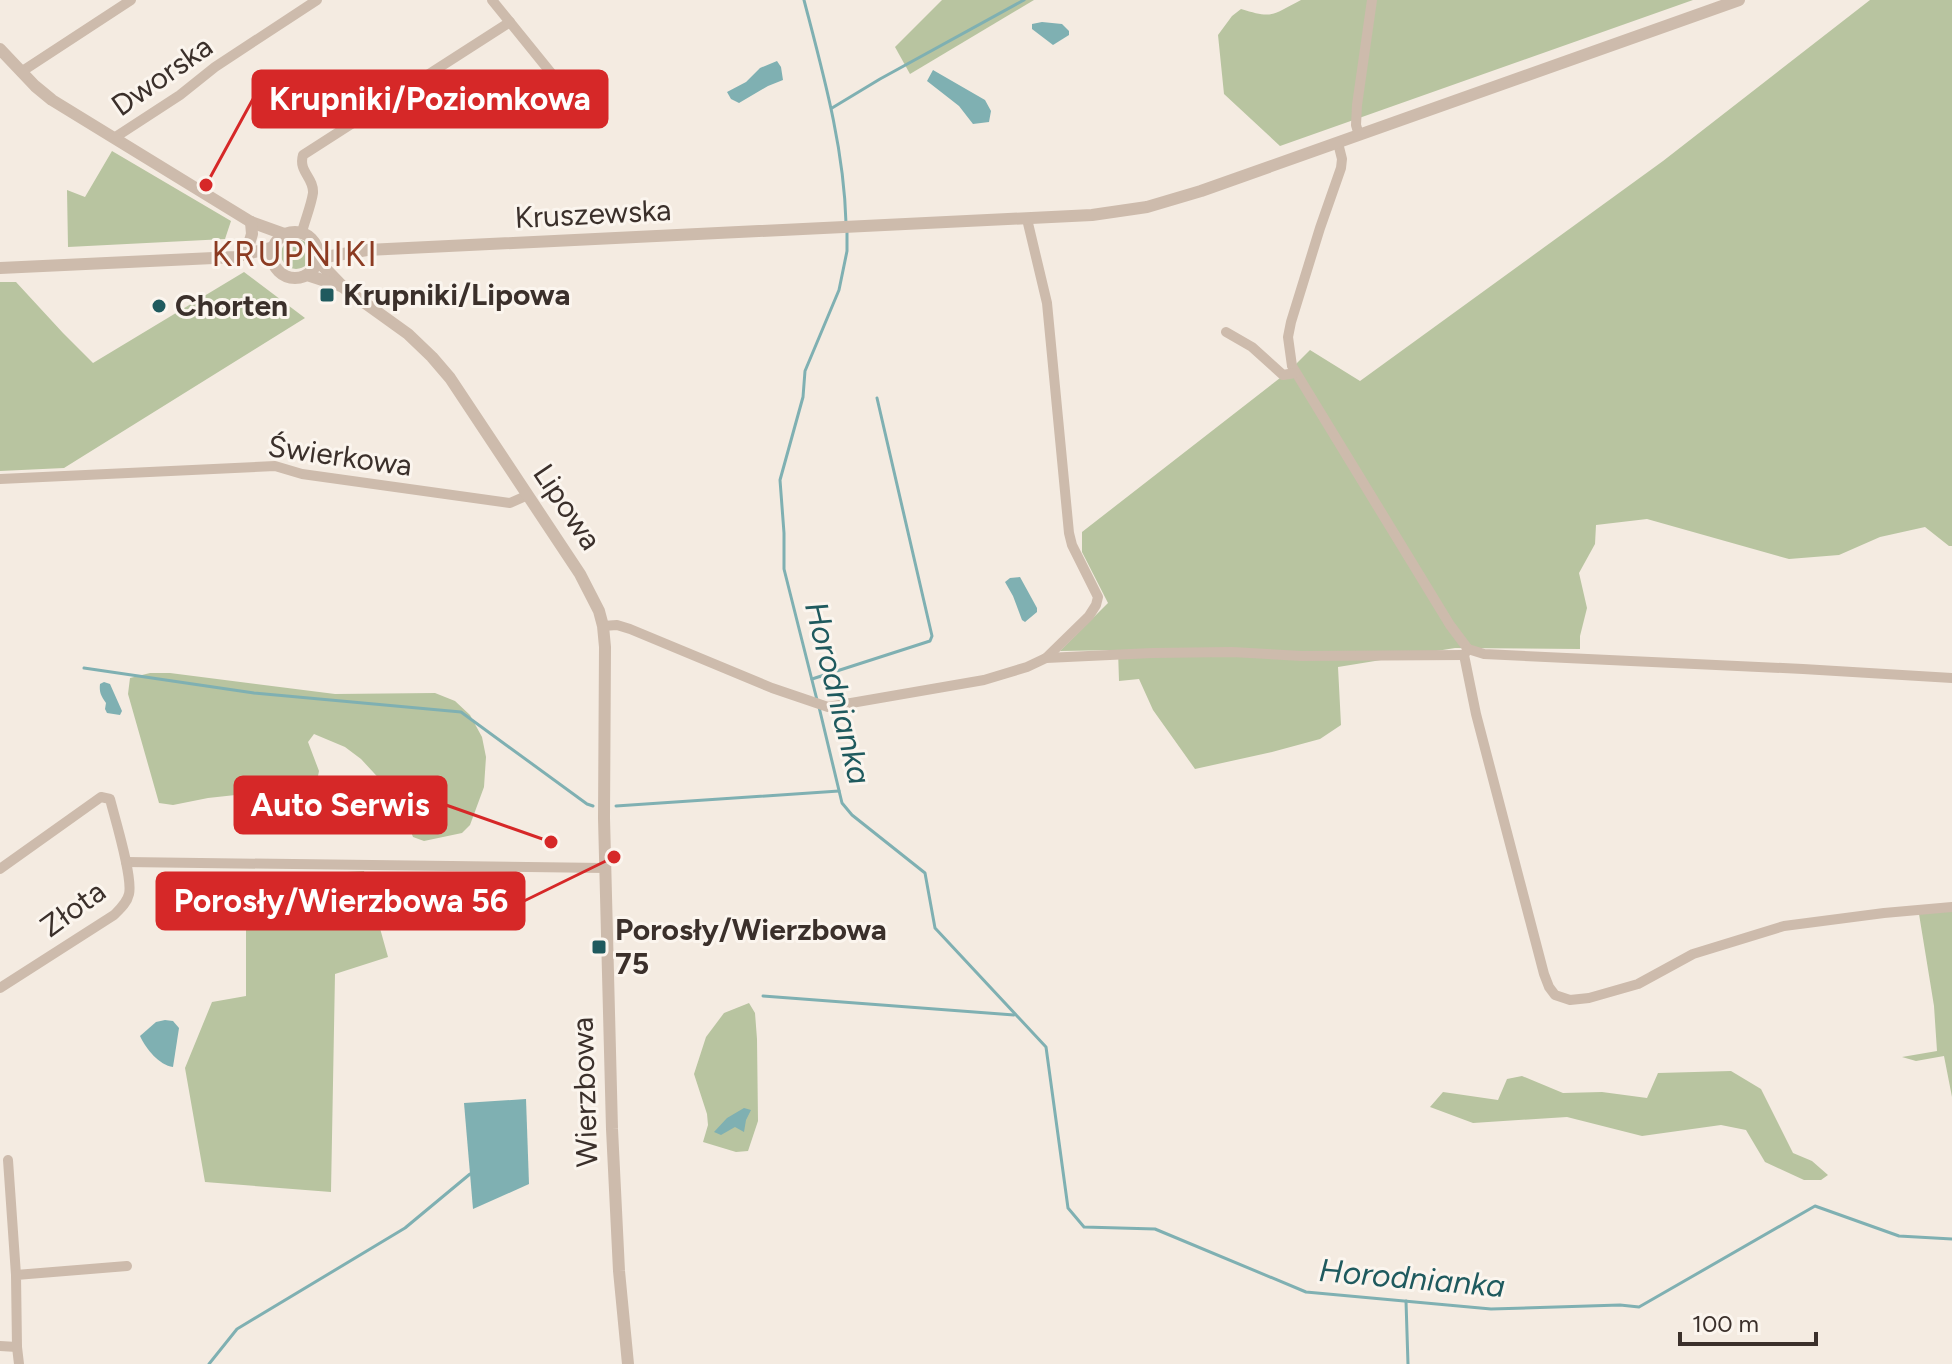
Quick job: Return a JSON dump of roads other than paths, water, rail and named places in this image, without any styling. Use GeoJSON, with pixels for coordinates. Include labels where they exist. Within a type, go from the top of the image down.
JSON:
{"type":"FeatureCollection","features":[{"type":"Feature","properties":{"kind":"street"},"geometry":{"type":"LineString","coordinates":[[21,72],[131,0]]}},
{"type":"Feature","properties":{"kind":"street","name":"Dworska"},"geometry":{"type":"LineString","coordinates":[[114,138],[317,0]]}},
{"type":"Feature","properties":{"kind":"street"},"geometry":{"type":"LineString","coordinates":[[492,0],[560,84]]}},
{"type":"Feature","properties":{"kind":"street"},"geometry":{"type":"LineString","coordinates":[[1359,135],[1357,105],[1372,0]]}},
{"type":"Feature","properties":{"kind":"street","name":"Kruszewska"},"geometry":{"type":"LineString","coordinates":[[318,261],[352,252],[1124,212],[1172,201],[1739,0]]}},
{"type":"Feature","properties":{"kind":"street"},"geometry":{"type":"LineString","coordinates":[[302,232],[313,193],[302,166],[303,155],[510,22]]}},
{"type":"Feature","properties":{"kind":"street"},"geometry":{"type":"LineString","coordinates":[[0,49],[52,100],[253,223],[284,234]]}},
{"type":"Feature","properties":{"kind":"street"},"geometry":{"type":"LineString","coordinates":[[1338,143],[1341,168],[1291,322],[1289,350],[1295,373],[1466,652],[1476,714],[1544,974],[1555,995],[1570,1000],[1627,988],[1693,954],[1784,926],[1952,907]]}},
{"type":"Feature","properties":{"kind":"street"},"geometry":{"type":"LineString","coordinates":[[603,626],[617,625],[630,629],[819,705],[877,700],[984,680],[1046,658],[1089,616],[1098,597],[1069,533],[1047,303],[1027,219]]}},
{"type":"Feature","properties":{"kind":"street"},"geometry":{"type":"LineString","coordinates":[[253,223],[274,247]]}},
{"type":"Feature","properties":{"kind":"street"},"geometry":{"type":"LineString","coordinates":[[240,255],[252,234],[253,223]]}},
{"type":"Feature","properties":{"kind":"street"},"geometry":{"type":"LineString","coordinates":[[302,232],[316,244],[318,261],[307,275],[298,278],[285,276],[274,264],[272,255],[276,241],[284,234],[302,232]]}},
{"type":"Feature","properties":{"kind":"street","name":"Kruszewska"},"geometry":{"type":"LineString","coordinates":[[316,244],[352,252]]}},
{"type":"Feature","properties":{"kind":"street"},"geometry":{"type":"LineString","coordinates":[[0,268],[240,255],[274,247]]}},
{"type":"Feature","properties":{"kind":"street"},"geometry":{"type":"LineString","coordinates":[[344,288],[341,268],[352,252]]}},
{"type":"Feature","properties":{"kind":"street"},"geometry":{"type":"LineString","coordinates":[[240,255],[274,264]]}},
{"type":"Feature","properties":{"kind":"street","name":"Lipowa"},"geometry":{"type":"LineString","coordinates":[[318,261],[344,288],[408,334],[432,357],[463,396],[580,574],[599,611],[605,647],[604,818]]}},
{"type":"Feature","properties":{"kind":"street","name":"Lipowa"},"geometry":{"type":"LineString","coordinates":[[307,275],[344,288]]}},
{"type":"Feature","properties":{"kind":"street"},"geometry":{"type":"LineString","coordinates":[[1226,332],[1252,347],[1283,375],[1295,373]]}},
{"type":"Feature","properties":{"kind":"street","name":"Świerkowa"},"geometry":{"type":"LineString","coordinates":[[0,479],[275,466],[302,474],[510,503],[528,495]]}},
{"type":"Feature","properties":{"kind":"street"},"geometry":{"type":"LineString","coordinates":[[1046,658],[1152,653],[1232,652],[1302,656],[1466,652],[1952,678]]}},
{"type":"Feature","properties":{"kind":"street","name":"Złota"},"geometry":{"type":"LineString","coordinates":[[0,869],[101,797],[110,799],[130,892],[123,907],[0,988]]}},
{"type":"Feature","properties":{"kind":"street","name":"Wierzbowa"},"geometry":{"type":"LineString","coordinates":[[604,818],[612,1129],[619,1271],[628,1364]]}},
{"type":"Feature","properties":{"kind":"street"},"geometry":{"type":"LineString","coordinates":[[126,862],[605,868]]}},
{"type":"Feature","properties":{"kind":"street"},"geometry":{"type":"LineString","coordinates":[[8,1160],[19,1364]]}},
{"type":"Feature","properties":{"kind":"street"},"geometry":{"type":"LineString","coordinates":[[16,1275],[127,1266]]}},
{"type":"Feature","properties":{"kind":"street"},"geometry":{"type":"LineString","coordinates":[[0,1346],[17,1347]]}},
{"type":"Feature","properties":{"kind":"water"},"geometry":{"type":"Polygon","coordinates":[[[1032,24],[1062,24],[1069,35],[1053,45],[1032,29],[1032,24]]]}},
{"type":"Feature","properties":{"kind":"water"},"geometry":{"type":"Polygon","coordinates":[[[777,61],[783,80],[739,103],[731,99],[727,92],[746,82],[760,68],[777,61]]]}},
{"type":"Feature","properties":{"kind":"water"},"geometry":{"type":"Polygon","coordinates":[[[933,70],[985,100],[991,111],[989,122],[973,124],[959,106],[927,81],[933,70]]]}},
{"type":"Feature","properties":{"kind":"water"},"geometry":{"type":"Polygon","coordinates":[[[1020,577],[1037,608],[1037,612],[1025,622],[1005,582],[1020,577]]]}},
{"type":"Feature","properties":{"kind":"water"},"geometry":{"type":"Polygon","coordinates":[[[100,684],[110,684],[122,711],[120,715],[107,713],[105,709],[106,703],[100,689],[100,684]]]}},
{"type":"Feature","properties":{"kind":"water"},"geometry":{"type":"Polygon","coordinates":[[[173,1021],[179,1028],[173,1067],[154,1056],[140,1036],[156,1022],[173,1021]]]}},
{"type":"Feature","properties":{"kind":"water"},"geometry":{"type":"Polygon","coordinates":[[[526,1099],[529,1184],[473,1209],[464,1103],[526,1099]]]}},
{"type":"Feature","properties":{"kind":"water"},"geometry":{"type":"Polygon","coordinates":[[[744,1108],[751,1110],[744,1132],[735,1127],[721,1135],[714,1132],[727,1118],[744,1108]]]}},
{"type":"Feature","properties":{"kind":"waterway","name":"Horodnianka"},"geometry":{"type":"LineString","coordinates":[[804,0],[837,138],[846,223]]}},
{"type":"Feature","properties":{"kind":"waterway"},"geometry":{"type":"LineString","coordinates":[[832,108],[1024,0]]}},
{"type":"Feature","properties":{"kind":"waterway","name":"Horodnianka"},"geometry":{"type":"LineString","coordinates":[[817,700],[784,569],[780,480],[803,397],[805,371],[839,290],[847,251],[847,231]]}},
{"type":"Feature","properties":{"kind":"waterway"},"geometry":{"type":"LineString","coordinates":[[812,679],[930,641],[932,636],[877,398]]}},
{"type":"Feature","properties":{"kind":"waterway"},"geometry":{"type":"LineString","coordinates":[[84,668],[254,693],[461,712],[593,806]]}},
{"type":"Feature","properties":{"kind":"waterway","name":"Horodnianka"},"geometry":{"type":"LineString","coordinates":[[819,707],[842,803],[852,815],[925,873],[935,928],[1046,1047],[1068,1208],[1084,1227],[1155,1229],[1306,1292],[1491,1309],[1639,1307],[1815,1206],[1899,1236],[1952,1239]]}},
{"type":"Feature","properties":{"kind":"waterway"},"geometry":{"type":"LineString","coordinates":[[616,806],[839,791]]}},
{"type":"Feature","properties":{"kind":"waterway"},"geometry":{"type":"LineString","coordinates":[[763,996],[1014,1015]]}},
{"type":"Feature","properties":{"kind":"waterway"},"geometry":{"type":"LineString","coordinates":[[209,1364],[237,1329],[405,1228],[470,1174]]}},
{"type":"Feature","properties":{"kind":"waterway"},"geometry":{"type":"LineString","coordinates":[[1406,1301],[1408,1364]]}},
{"type":"Feature","properties":{"kind":"place","name":"Krupniki/Poziomkowa"},"geometry":{"type":"Point","coordinates":[206,185]}},
{"type":"Feature","properties":{"kind":"place","name":"Krupniki/Lipowa"},"geometry":{"type":"Point","coordinates":[327,295]}},
{"type":"Feature","properties":{"kind":"place","name":"Chorten"},"geometry":{"type":"Point","coordinates":[159,306]}},
{"type":"Feature","properties":{"kind":"place","name":"Auto Serwis"},"geometry":{"type":"Point","coordinates":[551,842]}},
{"type":"Feature","properties":{"kind":"place","name":"Porosły/Wierzbowa 56"},"geometry":{"type":"Point","coordinates":[614,857]}},
{"type":"Feature","properties":{"kind":"place","name":"Porosły/Wierzbowa 75"},"geometry":{"type":"Point","coordinates":[599,947]}},
{"type":"Feature","properties":{"kind":"district","name":"KRUPNIKI"},"geometry":{"type":"Point","coordinates":[295,254]}}]}
